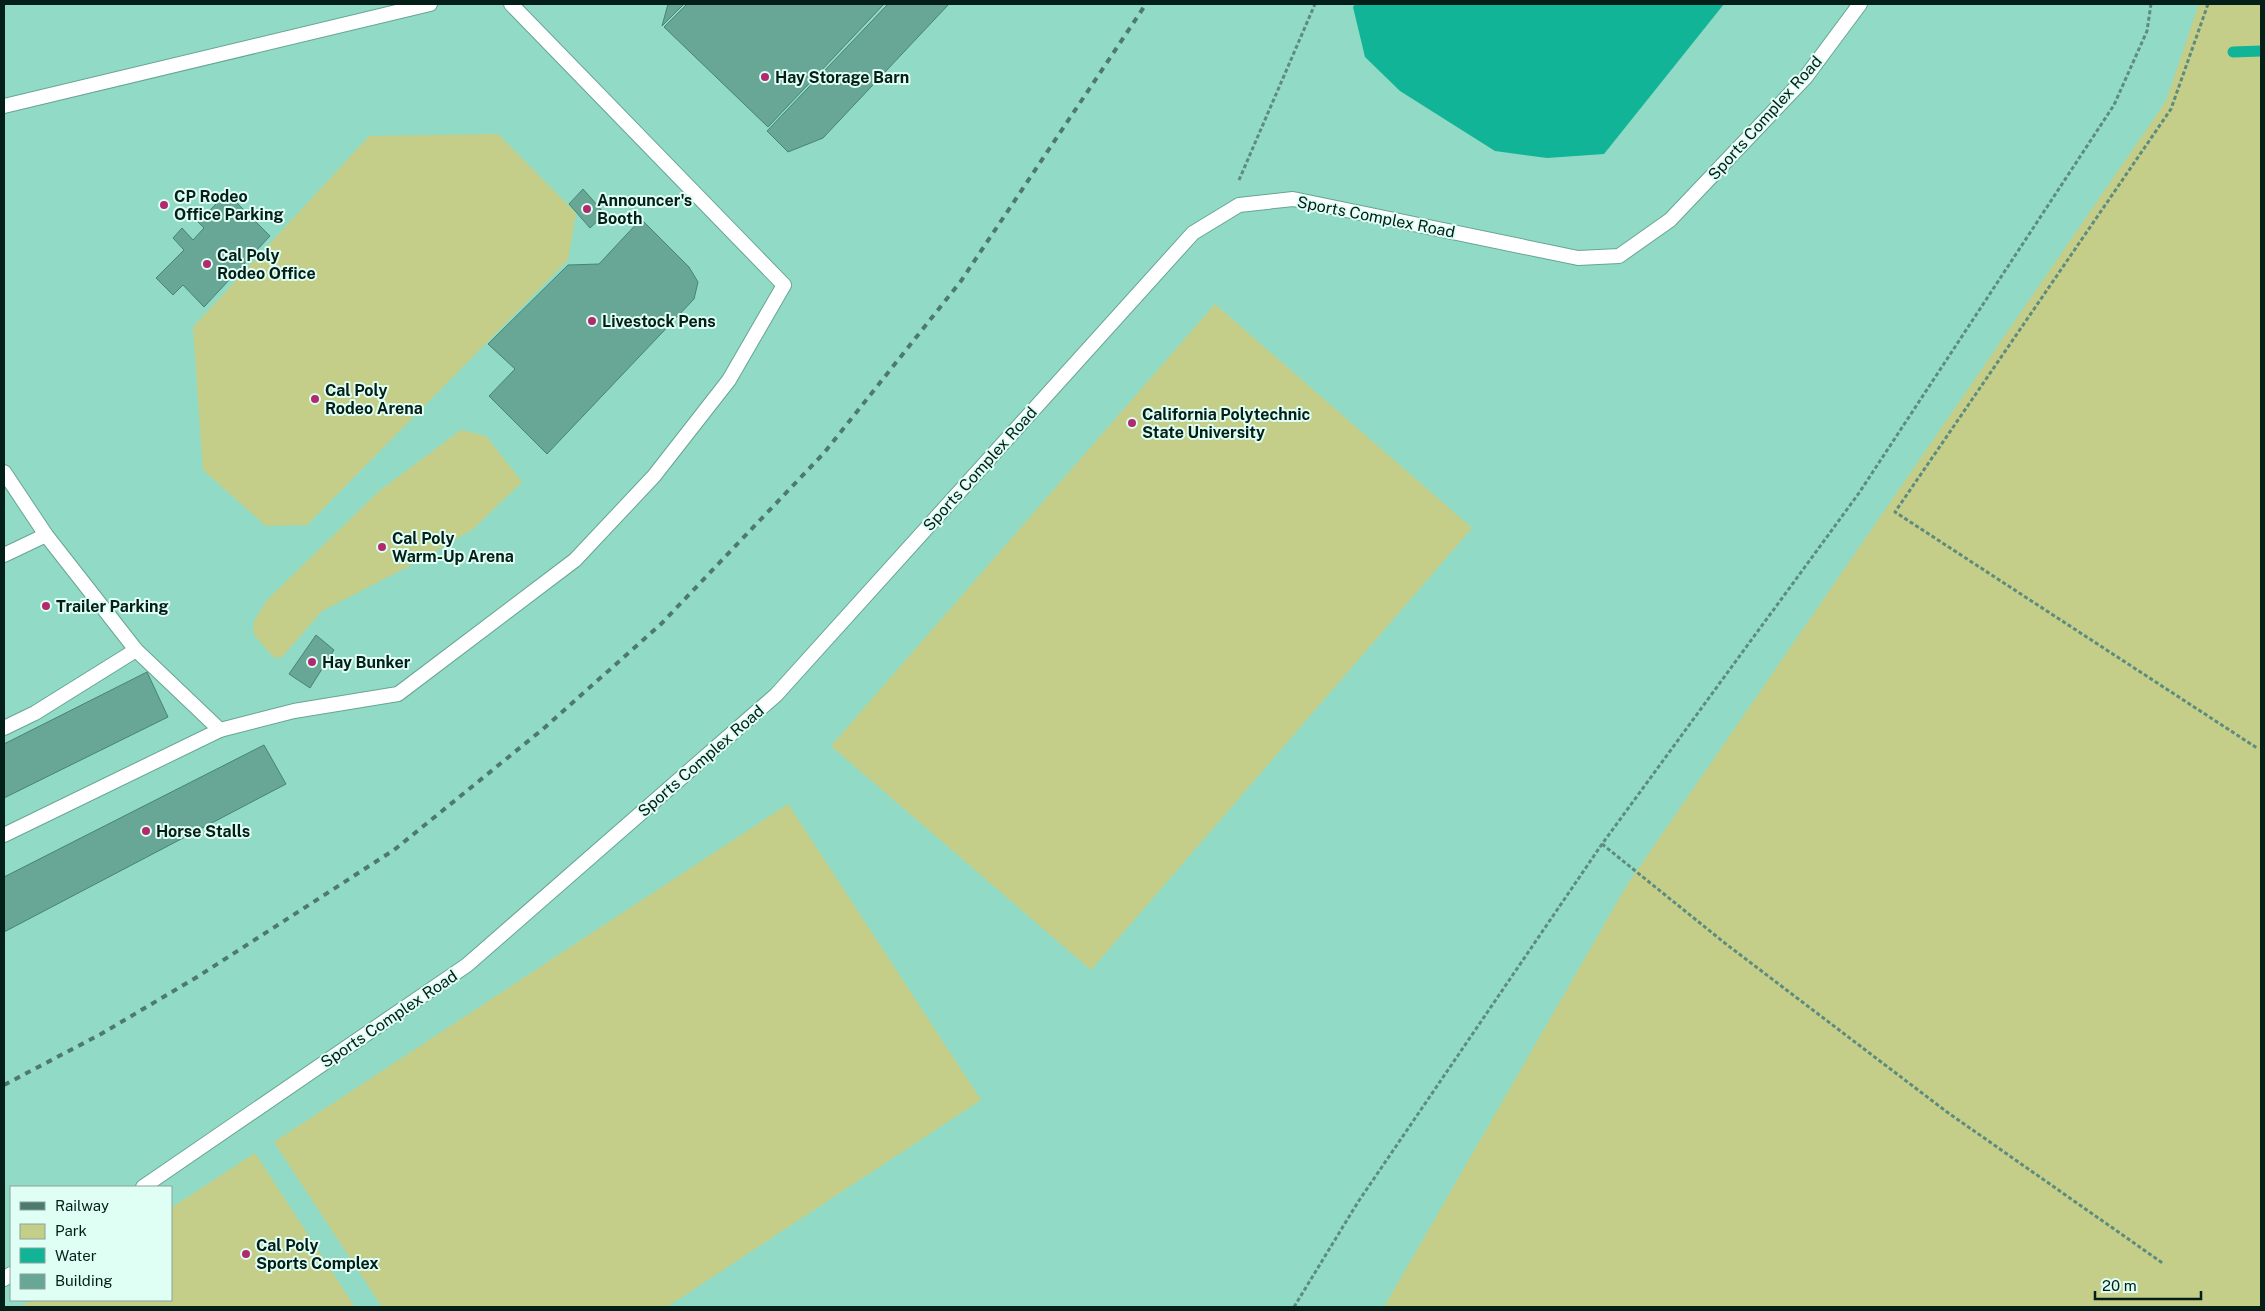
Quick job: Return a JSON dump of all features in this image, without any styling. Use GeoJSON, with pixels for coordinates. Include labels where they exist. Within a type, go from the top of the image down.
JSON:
{"type":"FeatureCollection","features":[{"type":"Feature","properties":{"kind":"lane"},"geometry":{"type":"LineString","coordinates":[[4,106],[430,4]]}},
{"type":"Feature","properties":{"kind":"lane"},"geometry":{"type":"LineString","coordinates":[[4,835],[220,730],[294,711],[398,694],[575,560],[654,476],[729,380],[784,285],[511,4]]}},
{"type":"Feature","properties":{"kind":"lane","name":"Sports Complex Road"},"geometry":{"type":"LineString","coordinates":[[143,1186],[467,965],[776,695],[1193,233],[1239,205],[1293,199],[1578,258],[1619,256],[1670,220],[1805,78],[1860,4]]}},
{"type":"Feature","properties":{"kind":"lane"},"geometry":{"type":"LineString","coordinates":[[4,472],[46,535],[136,650],[220,730]]}},
{"type":"Feature","properties":{"kind":"lane"},"geometry":{"type":"LineString","coordinates":[[4,555],[46,535]]}},
{"type":"Feature","properties":{"kind":"lane"},"geometry":{"type":"LineString","coordinates":[[4,728],[35,712],[136,650]]}},
{"type":"Feature","properties":{"kind":"path"},"geometry":{"type":"LineString","coordinates":[[1239,205],[1236,188],[1315,4]]}},
{"type":"Feature","properties":{"kind":"path"},"geometry":{"type":"LineString","coordinates":[[1294,1307],[1358,1202],[1602,844],[1859,493],[2108,114],[2147,31],[2151,4]]}},
{"type":"Feature","properties":{"kind":"path"},"geometry":{"type":"LineString","coordinates":[[2208,4],[2171,109],[1895,512],[2257,748]]}},
{"type":"Feature","properties":{"kind":"path"},"geometry":{"type":"LineString","coordinates":[[1602,844],[1726,944],[1947,1112],[2164,1264]]}},
{"type":"Feature","properties":{"kind":"shaded area","name":"California Polytechnic State University"},"geometry":{"type":"Polygon","coordinates":[[[4,4],[2261,4],[2261,842],[2206,1307],[4,1307],[4,4]]]}},
{"type":"Feature","properties":{"kind":"green space"},"geometry":{"type":"Polygon","coordinates":[[[2199,4],[2261,4],[2261,1307],[1384,1307],[1627,885],[2166,101],[2199,4]]]}},
{"type":"Feature","properties":{"kind":"green space","name":"Cal Poly Rodeo Arena"},"geometry":{"type":"Polygon","coordinates":[[[498,134],[576,213],[568,260],[307,525],[266,526],[203,470],[193,327],[369,136],[498,134]]]}},
{"type":"Feature","properties":{"kind":"green space"},"geometry":{"type":"Polygon","coordinates":[[[1215,304],[1472,528],[1091,970],[831,746],[1215,304]]]}},
{"type":"Feature","properties":{"kind":"green space","name":"Cal Poly Warm-Up Arena"},"geometry":{"type":"Polygon","coordinates":[[[461,430],[486,436],[522,482],[473,529],[423,559],[322,611],[282,657],[274,658],[254,635],[253,623],[267,600],[379,491],[461,430]]]}},
{"type":"Feature","properties":{"kind":"green space"},"geometry":{"type":"Polygon","coordinates":[[[788,804],[981,1100],[667,1307],[382,1307],[274,1142],[788,804]]]}},
{"type":"Feature","properties":{"kind":"green space","name":"Cal Poly Sports Complex"},"geometry":{"type":"Polygon","coordinates":[[[255,1153],[355,1307],[20,1307],[30,1301],[172,1301],[172,1207],[255,1153]]]}},
{"type":"Feature","properties":{"kind":"water"},"geometry":{"type":"Polygon","coordinates":[[[1355,4],[1724,4],[1604,154],[1547,158],[1495,151],[1400,91],[1365,57],[1353,7],[1355,4]]]}},
{"type":"Feature","properties":{"kind":"building"},"geometry":{"type":"Polygon","coordinates":[[[668,4],[684,4],[662,26],[668,4]]]}},
{"type":"Feature","properties":{"kind":"building","name":"Hay Storage Barn"},"geometry":{"type":"Polygon","coordinates":[[[687,4],[884,4],[768,127],[664,27],[687,4]]]}},
{"type":"Feature","properties":{"kind":"building"},"geometry":{"type":"Polygon","coordinates":[[[888,4],[949,4],[823,138],[788,152],[767,131],[888,4]]]}},
{"type":"Feature","properties":{"kind":"building","name":"Announcer's Booth"},"geometry":{"type":"Polygon","coordinates":[[[583,189],[605,214],[590,228],[569,204],[583,189]]]}},
{"type":"Feature","properties":{"kind":"building","name":"Cal Poly Rodeo Office"},"geometry":{"type":"Polygon","coordinates":[[[227,193],[270,236],[204,307],[183,285],[173,295],[156,278],[184,250],[173,238],[182,228],[193,240],[204,228],[198,222],[227,193]]]}},
{"type":"Feature","properties":{"kind":"building","name":"Livestock Pens"},"geometry":{"type":"Polygon","coordinates":[[[641,219],[689,267],[698,282],[694,299],[547,454],[489,396],[515,369],[488,344],[568,265],[599,264],[641,219]]]}},
{"type":"Feature","properties":{"kind":"building","name":"Hay Bunker"},"geometry":{"type":"Polygon","coordinates":[[[316,635],[334,650],[310,688],[289,674],[316,635]]]}},
{"type":"Feature","properties":{"kind":"building"},"geometry":{"type":"Polygon","coordinates":[[[147,672],[168,717],[4,798],[4,744],[147,672]]]}},
{"type":"Feature","properties":{"kind":"building","name":"Horse Stalls"},"geometry":{"type":"Polygon","coordinates":[[[264,745],[286,784],[4,932],[4,877],[264,745]]]}},
{"type":"Feature","properties":{"kind":"waterway"},"geometry":{"type":"LineString","coordinates":[[2233,52],[2261,51]]}},
{"type":"Feature","properties":{"kind":"railway"},"geometry":{"type":"LineString","coordinates":[[4,1085],[101,1034],[197,977],[394,850],[543,729],[661,624],[824,453],[961,281],[1146,4]]}},
{"type":"Feature","properties":{"kind":"place","name":"Hay Storage Barn"},"geometry":{"type":"Point","coordinates":[765,77]}},
{"type":"Feature","properties":{"kind":"place","name":"CP Rodeo Office Parking"},"geometry":{"type":"Point","coordinates":[164,205]}},
{"type":"Feature","properties":{"kind":"place","name":"Announcer's Booth"},"geometry":{"type":"Point","coordinates":[587,209]}},
{"type":"Feature","properties":{"kind":"place","name":"Cal Poly Rodeo Office"},"geometry":{"type":"Point","coordinates":[207,264]}},
{"type":"Feature","properties":{"kind":"place","name":"Livestock Pens"},"geometry":{"type":"Point","coordinates":[592,321]}},
{"type":"Feature","properties":{"kind":"place","name":"Cal Poly Rodeo Arena"},"geometry":{"type":"Point","coordinates":[315,399]}},
{"type":"Feature","properties":{"kind":"place","name":"California Polytechnic State University"},"geometry":{"type":"Point","coordinates":[1132,423]}},
{"type":"Feature","properties":{"kind":"place","name":"Cal Poly Warm-Up Arena"},"geometry":{"type":"Point","coordinates":[382,547]}},
{"type":"Feature","properties":{"kind":"place","name":"Trailer Parking"},"geometry":{"type":"Point","coordinates":[46,606]}},
{"type":"Feature","properties":{"kind":"place","name":"Hay Bunker"},"geometry":{"type":"Point","coordinates":[312,662]}},
{"type":"Feature","properties":{"kind":"place","name":"Horse Stalls"},"geometry":{"type":"Point","coordinates":[146,831]}},
{"type":"Feature","properties":{"kind":"place","name":"Cal Poly Sports Complex"},"geometry":{"type":"Point","coordinates":[246,1254]}}]}
